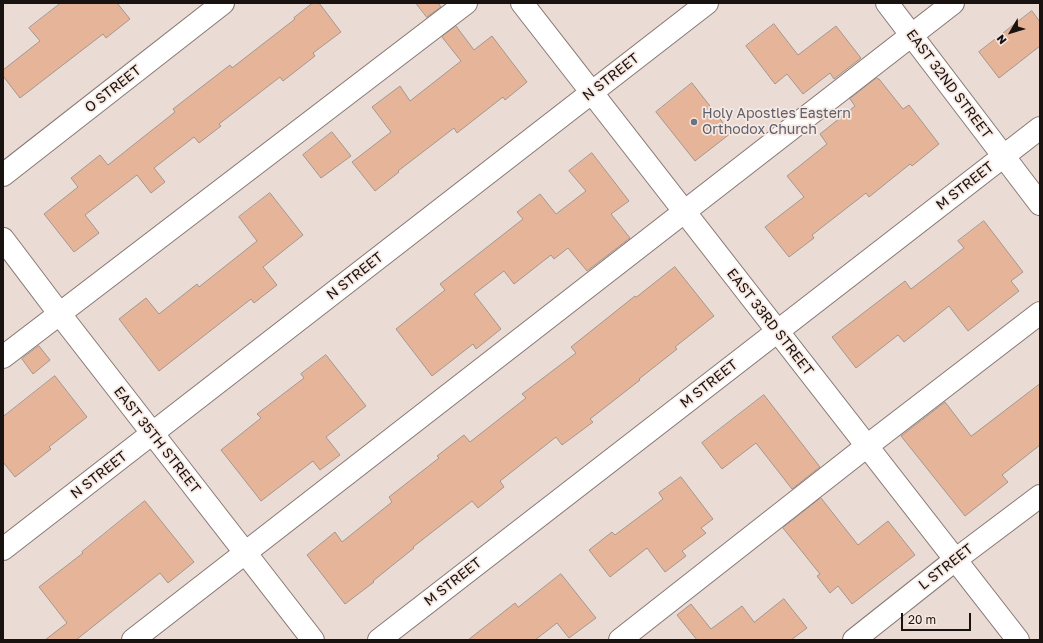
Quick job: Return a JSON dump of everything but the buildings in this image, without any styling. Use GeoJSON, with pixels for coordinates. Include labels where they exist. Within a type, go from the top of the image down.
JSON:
{"type":"FeatureCollection","features":[{"type":"Feature","properties":{"kind":"street","name":"O STREET"},"geometry":{"type":"LineString","coordinates":[[3,175],[223,3]]}},
{"type":"Feature","properties":{"kind":"street"},"geometry":{"type":"LineString","coordinates":[[3,357],[466,3]]}},
{"type":"Feature","properties":{"kind":"street","name":"EAST 33RD STREET"},"geometry":{"type":"LineString","coordinates":[[522,3],[1018,640]]}},
{"type":"Feature","properties":{"kind":"street","name":"N STREET"},"geometry":{"type":"LineString","coordinates":[[3,549],[707,3]]}},
{"type":"Feature","properties":{"kind":"street","name":"EAST 32ND STREET"},"geometry":{"type":"LineString","coordinates":[[887,3],[1040,204]]}},
{"type":"Feature","properties":{"kind":"street"},"geometry":{"type":"LineString","coordinates":[[133,640],[953,3]]}},
{"type":"Feature","properties":{"kind":"street","name":"M STREET"},"geometry":{"type":"LineString","coordinates":[[378,640],[1040,128]]}},
{"type":"Feature","properties":{"kind":"street","name":"EAST 35TH STREET"},"geometry":{"type":"LineString","coordinates":[[3,239],[313,640]]}},
{"type":"Feature","properties":{"kind":"street"},"geometry":{"type":"LineString","coordinates":[[620,640],[867,446],[1040,313]]}},
{"type":"Feature","properties":{"kind":"street","name":"L STREET"},"geometry":{"type":"LineString","coordinates":[[854,640],[955,560],[1040,496]]}},
{"type":"Feature","properties":{"kind":"place","name":"Holy Apostles Eastern Orthodox Church"},"geometry":{"type":"Point","coordinates":[694,122]}}]}
